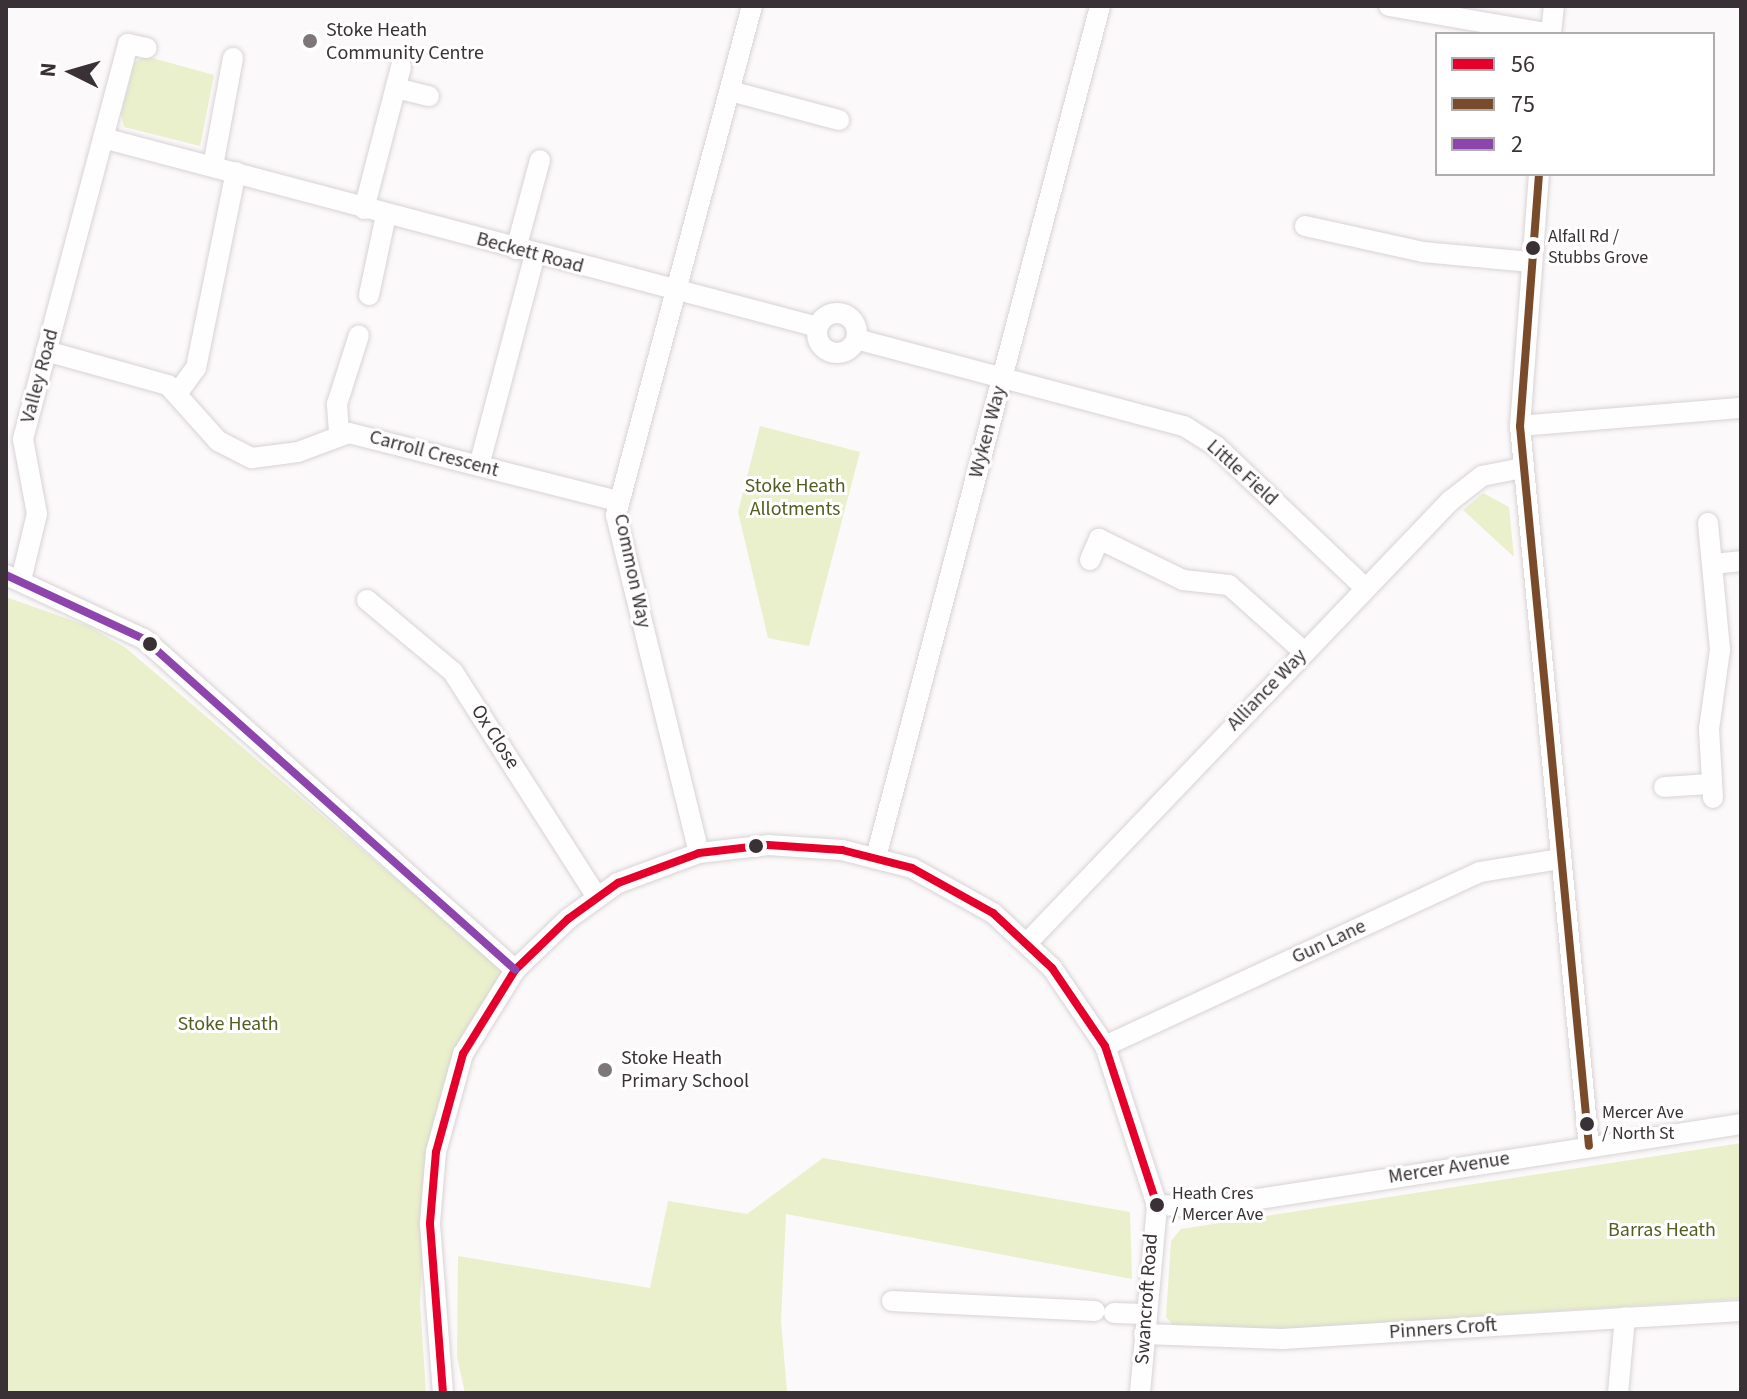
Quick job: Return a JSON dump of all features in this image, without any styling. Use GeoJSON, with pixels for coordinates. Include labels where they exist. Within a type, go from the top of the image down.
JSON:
{"type":"FeatureCollection","features":[{"type":"Feature","properties":{"kind":"street","name":"Common Way"},"geometry":{"type":"LineString","coordinates":[[699,853],[618,528],[618,501],[752,6]]}},
{"type":"Feature","properties":{"kind":"street","name":"Wyken Way"},"geometry":{"type":"LineString","coordinates":[[876,857],[1100,6]]}},
{"type":"Feature","properties":{"kind":"street"},"geometry":{"type":"LineString","coordinates":[[1389,6],[1539,32]]}},
{"type":"Feature","properties":{"kind":"street"},"geometry":{"type":"LineString","coordinates":[[1551,32],[1554,6]]}},
{"type":"Feature","properties":{"kind":"street","name":"Valley Road"},"geometry":{"type":"LineString","coordinates":[[147,48],[128,44],[23,439],[37,514],[14,578],[144,639],[515,970]]}},
{"type":"Feature","properties":{"kind":"street"},"geometry":{"type":"LineString","coordinates":[[213,166],[233,58]]}},
{"type":"Feature","properties":{"kind":"street"},"geometry":{"type":"LineString","coordinates":[[364,209],[401,67]]}},
{"type":"Feature","properties":{"kind":"street"},"geometry":{"type":"LineString","coordinates":[[396,88],[429,96]]}},
{"type":"Feature","properties":{"kind":"street"},"geometry":{"type":"LineString","coordinates":[[730,91],[839,120]]}},
{"type":"Feature","properties":{"kind":"street","name":"Beckett Road"},"geometry":{"type":"LineString","coordinates":[[103,138],[814,326],[831,315],[856,325],[860,340]]}},
{"type":"Feature","properties":{"kind":"street"},"geometry":{"type":"LineString","coordinates":[[479,466],[526,252],[540,160]]}},
{"type":"Feature","properties":{"kind":"street"},"geometry":{"type":"LineString","coordinates":[[179,391],[196,368],[236,172]]}},
{"type":"Feature","properties":{"kind":"street"},"geometry":{"type":"LineString","coordinates":[[1539,176],[1520,426],[1522,468],[1589,1146]]}},
{"type":"Feature","properties":{"kind":"street"},"geometry":{"type":"LineString","coordinates":[[369,295],[386,215]]}},
{"type":"Feature","properties":{"kind":"street"},"geometry":{"type":"LineString","coordinates":[[1305,226],[1423,252],[1531,262]]}},
{"type":"Feature","properties":{"kind":"street"},"geometry":{"type":"LineString","coordinates":[[46,351],[179,391],[218,441],[252,458],[298,452],[339,433],[337,404],[359,335]]}},
{"type":"Feature","properties":{"kind":"street","name":"Little Field"},"geometry":{"type":"LineString","coordinates":[[860,340],[1184,426],[1217,447],[1365,588]]}},
{"type":"Feature","properties":{"kind":"street"},"geometry":{"type":"LineString","coordinates":[[1520,426],[1741,408]]}},
{"type":"Feature","properties":{"kind":"street","name":"Carroll Crescent"},"geometry":{"type":"LineString","coordinates":[[339,433],[618,501]]}},
{"type":"Feature","properties":{"kind":"street","name":"Alliance Way"},"geometry":{"type":"LineString","coordinates":[[1028,942],[1303,651],[1467,485],[1522,468]]}},
{"type":"Feature","properties":{"kind":"street"},"geometry":{"type":"LineString","coordinates":[[1664,787],[1712,791],[1709,729],[1720,657],[1708,523]]}},
{"type":"Feature","properties":{"kind":"street"},"geometry":{"type":"LineString","coordinates":[[1090,560],[1099,539],[1183,580],[1229,585],[1303,651]]}},
{"type":"Feature","properties":{"kind":"street"},"geometry":{"type":"LineString","coordinates":[[1713,564],[1741,561]]}},
{"type":"Feature","properties":{"kind":"street","name":"Ox Close"},"geometry":{"type":"LineString","coordinates":[[367,600],[453,672],[596,896]]}},
{"type":"Feature","properties":{"kind":"street"},"geometry":{"type":"LineString","coordinates":[[443,1393],[430,1223],[436,1152],[463,1054],[515,970],[596,896],[699,853],[804,845],[876,857],[942,880],[1028,942],[1105,1046],[1157,1205]]}},
{"type":"Feature","properties":{"kind":"street","name":"Gun Lane"},"geometry":{"type":"LineString","coordinates":[[1105,1046],[1480,872],[1560,859]]}},
{"type":"Feature","properties":{"kind":"street","name":"Mercer Avenue"},"geometry":{"type":"LineString","coordinates":[[1157,1205],[1207,1207],[1741,1124]]}},
{"type":"Feature","properties":{"kind":"street","name":"Swancroft Road"},"geometry":{"type":"LineString","coordinates":[[1140,1393],[1157,1205]]}},
{"type":"Feature","properties":{"kind":"street","name":"Pinners Croft"},"geometry":{"type":"LineString","coordinates":[[892,1301],[1105,1312],[1145,1324],[1267,1340],[1741,1311]]}},
{"type":"Feature","properties":{"kind":"street"},"geometry":{"type":"LineString","coordinates":[[1618,1393],[1625,1317]]}},
{"type":"Feature","properties":{"kind":"green space"},"geometry":{"type":"Polygon","coordinates":[[[145,56],[214,75],[200,146],[124,127],[121,114],[134,63],[145,56]]]}},
{"type":"Feature","properties":{"kind":"green space","name":"Stoke Heath Allotments"},"geometry":{"type":"Polygon","coordinates":[[[760,426],[860,452],[809,646],[768,638],[738,512],[760,426]]]}},
{"type":"Feature","properties":{"kind":"green space"},"geometry":{"type":"Polygon","coordinates":[[[1483,493],[1509,507],[1514,557],[1463,510],[1483,493]]]}},
{"type":"Feature","properties":{"kind":"green space","name":"Stoke Heath"},"geometry":{"type":"Polygon","coordinates":[[[6,597],[88,626],[126,648],[504,971],[455,1050],[428,1147],[420,1302],[426,1393],[6,1393],[6,597]]]}},
{"type":"Feature","properties":{"kind":"green space","name":"Barras Heath"},"geometry":{"type":"Polygon","coordinates":[[[1741,1143],[1741,1299],[1256,1331],[1174,1326],[1166,1317],[1171,1241],[1181,1229],[1741,1143]]]}},
{"type":"Feature","properties":{"kind":"green space"},"geometry":{"type":"Polygon","coordinates":[[[823,1158],[1130,1212],[1132,1279],[786,1214],[781,1321],[787,1393],[465,1393],[457,1357],[458,1256],[650,1288],[668,1201],[747,1214],[823,1158]]]}},
{"type":"Feature","properties":{"kind":"transit line","name":"75"},"geometry":{"type":"LineString","coordinates":[[1539,176],[1520,426],[1589,1146]]}},
{"type":"Feature","properties":{"kind":"transit line","name":"2"},"geometry":{"type":"LineString","coordinates":[[6,575],[144,639],[515,970]]}},
{"type":"Feature","properties":{"kind":"transit line","name":"56"},"geometry":{"type":"LineString","coordinates":[[443,1393],[430,1223],[436,1152],[463,1054],[515,970],[568,919],[618,883],[699,853],[768,845],[842,850],[912,868],[993,913],[1052,968],[1105,1046],[1157,1205]]}},
{"type":"Feature","properties":{"kind":"place","name":"Stoke Heath Community Centre"},"geometry":{"type":"Point","coordinates":[310,41]}},
{"type":"Feature","properties":{"kind":"place","name":"Alfall Rd / Stubbs Grove"},"geometry":{"type":"Point","coordinates":[1533,248]}},
{"type":"Feature","properties":{"kind":"place","name":"Stoke Heath Primary School"},"geometry":{"type":"Point","coordinates":[605,1070]}},
{"type":"Feature","properties":{"kind":"place","name":"Mercer Ave / North St"},"geometry":{"type":"Point","coordinates":[1587,1124]}},
{"type":"Feature","properties":{"kind":"place","name":"Heath Cres / Mercer Ave"},"geometry":{"type":"Point","coordinates":[1157,1205]}}]}
